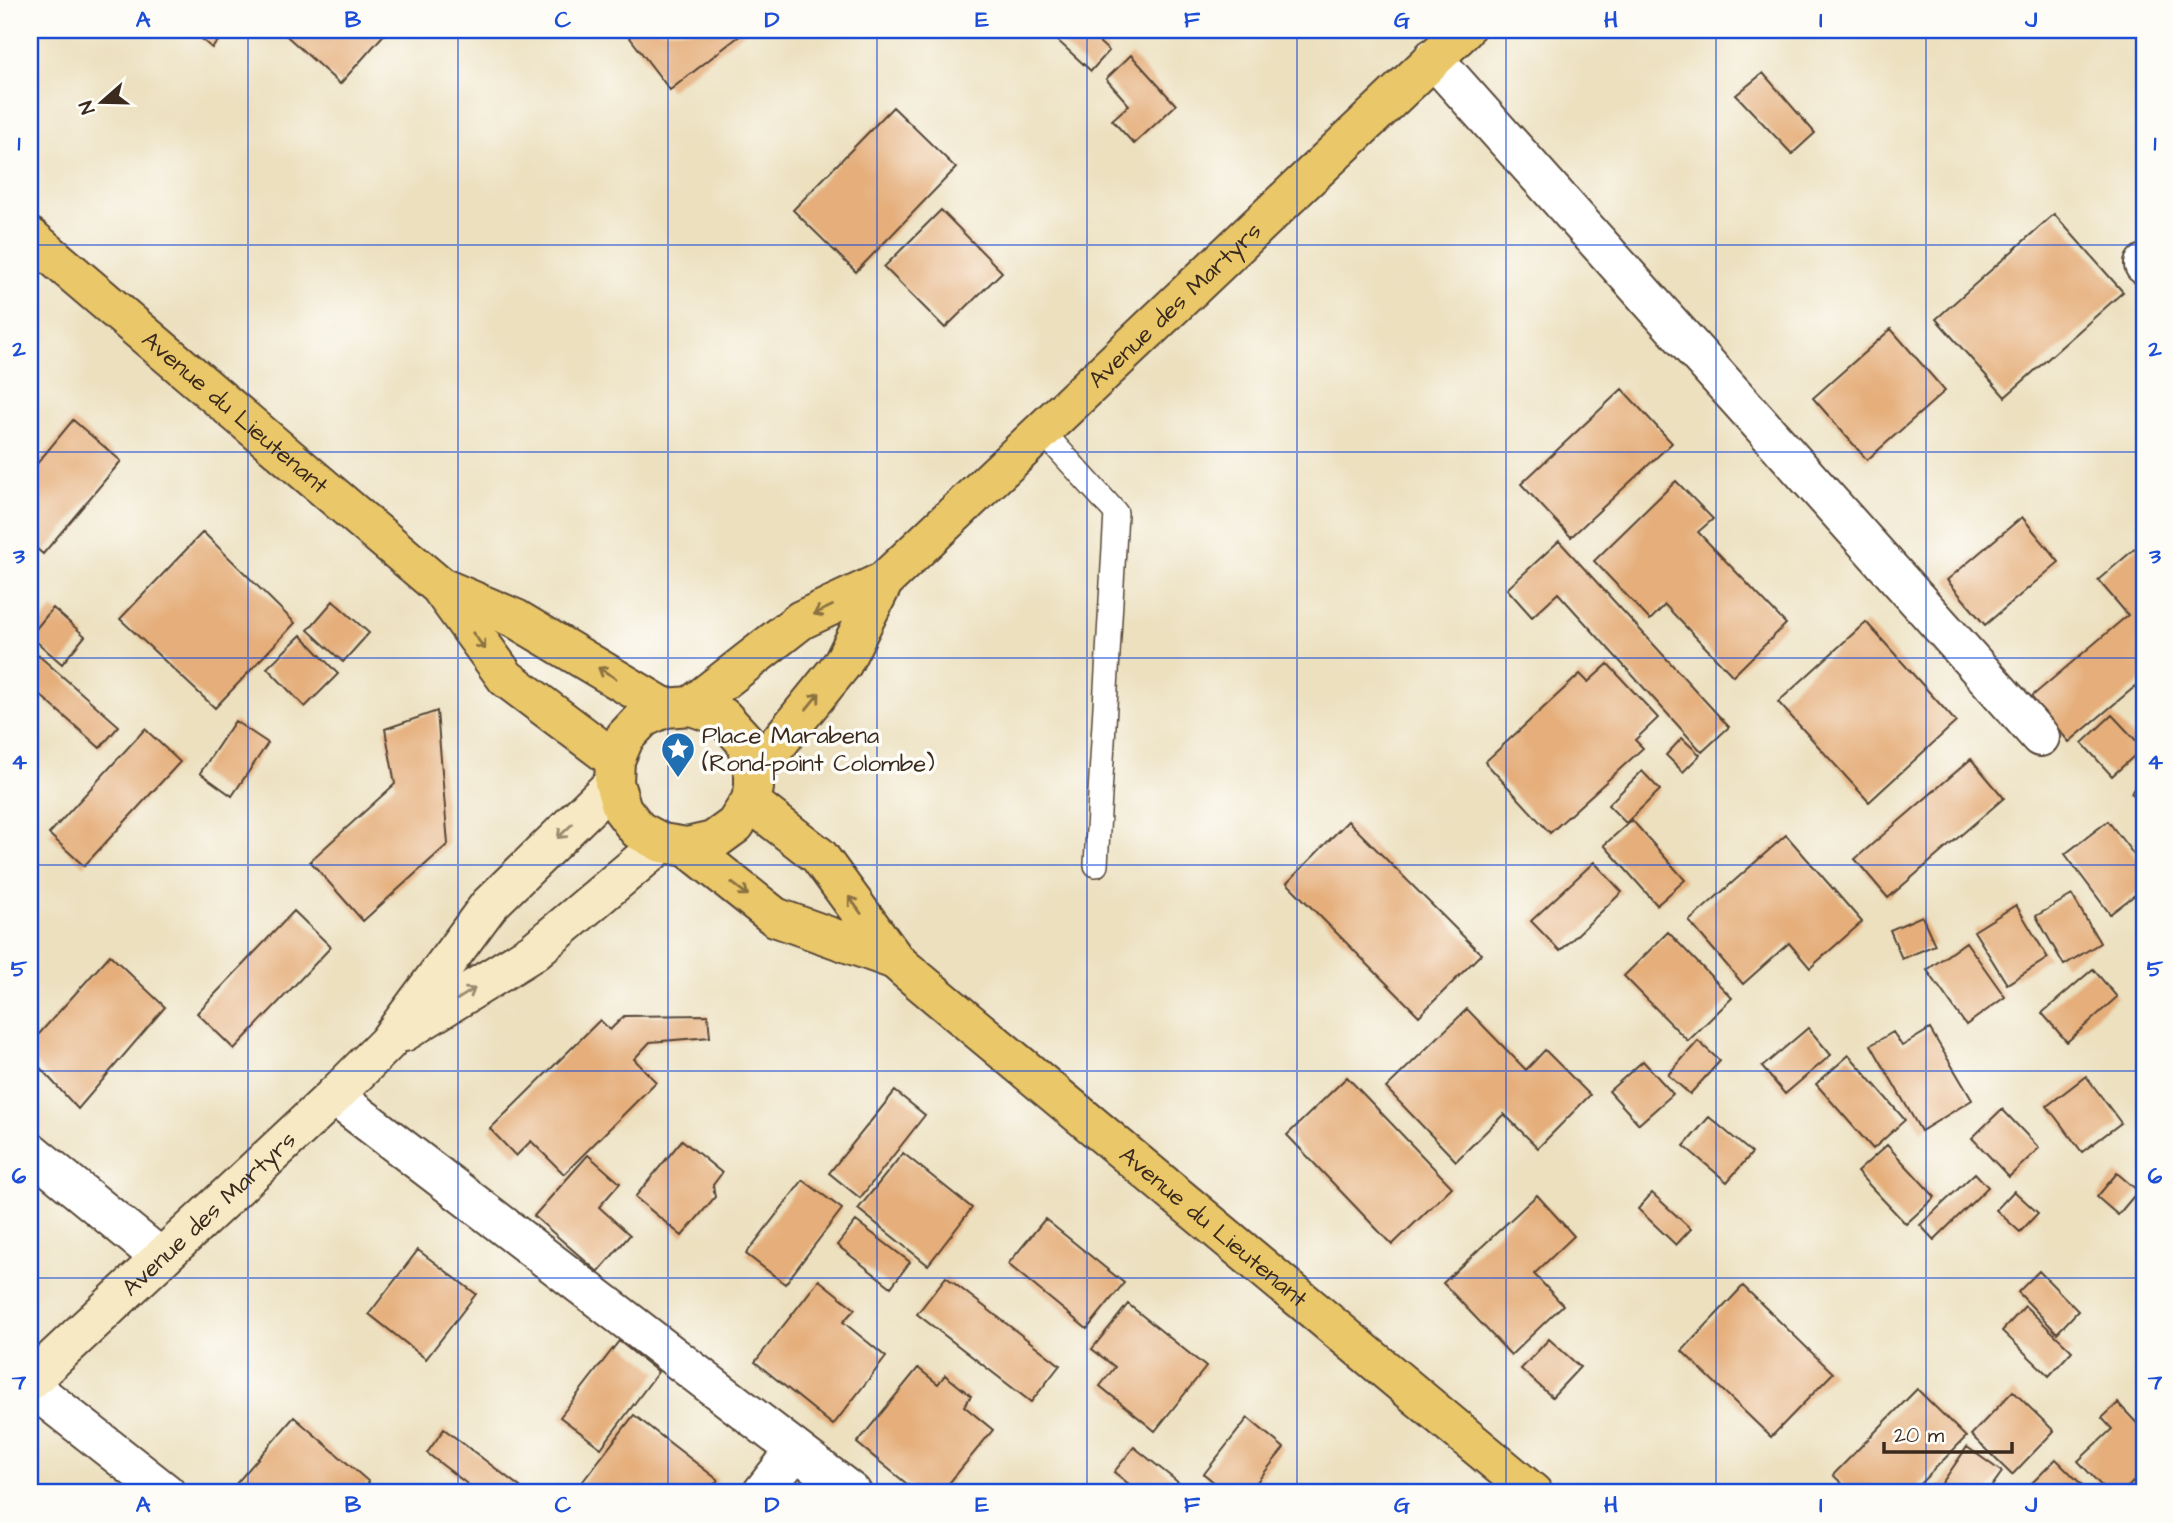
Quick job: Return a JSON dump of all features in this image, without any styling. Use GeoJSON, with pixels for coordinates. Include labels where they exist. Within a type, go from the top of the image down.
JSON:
{"type":"FeatureCollection","features":[{"type":"Feature","properties":{"kind":"main road","name":"Avenue des Martyrs"},"geometry":{"type":"LineString","coordinates":[[678,707],[801,620],[884,581],[1464,30]]}},
{"type":"Feature","properties":{"kind":"main road","name":"Avenue du Lieutenant"},"geometry":{"type":"LineString","coordinates":[[30,237],[439,586],[506,678],[614,772]]}},
{"type":"Feature","properties":{"kind":"main road","name":"Avenue des Martyrs"},"geometry":{"type":"LineString","coordinates":[[752,788],[843,663],[884,581]]}},
{"type":"Feature","properties":{"kind":"main road","name":"Avenue du Lieutenant"},"geometry":{"type":"LineString","coordinates":[[439,586],[516,619],[678,707]]}},
{"type":"Feature","properties":{"kind":"main road"},"geometry":{"type":"LineString","coordinates":[[678,707],[723,717],[745,741],[752,788],[735,825],[713,841],[674,845],[638,830],[622,809],[614,772],[625,737],[643,718],[678,707]]}},
{"type":"Feature","properties":{"kind":"main road","name":"Avenue des Martyrs"},"geometry":{"type":"LineString","coordinates":[[30,1384],[387,1043],[489,905],[614,772]]}},
{"type":"Feature","properties":{"kind":"main road","name":"Avenue du Lieutenant"},"geometry":{"type":"LineString","coordinates":[[752,788],[819,856],[895,960],[1533,1493]]}},
{"type":"Feature","properties":{"kind":"main road","name":"Avenue des Martyrs"},"geometry":{"type":"LineString","coordinates":[[387,1043],[533,952],[674,845]]}},
{"type":"Feature","properties":{"kind":"main road","name":"Avenue du Lieutenant"},"geometry":{"type":"LineString","coordinates":[[674,845],[775,917],[895,960]]}},
{"type":"Feature","properties":{"kind":"street"},"geometry":{"type":"LineString","coordinates":[[1433,58],[2040,737]]}},
{"type":"Feature","properties":{"kind":"street"},"geometry":{"type":"LineString","coordinates":[[334,1096],[852,1493]]}},
{"type":"Feature","properties":{"kind":"street"},"geometry":{"type":"LineString","coordinates":[[30,1151],[161,1258]]}},
{"type":"Feature","properties":{"kind":"street"},"geometry":{"type":"LineString","coordinates":[[30,1384],[166,1493]]}},
{"type":"Feature","properties":{"kind":"street"},"geometry":{"type":"LineString","coordinates":[[762,1493],[794,1451]]}},
{"type":"Feature","properties":{"kind":"lane"},"geometry":{"type":"LineString","coordinates":[[1042,431],[1116,513],[1096,864]]}},
{"type":"Feature","properties":{"kind":"building"},"geometry":{"type":"Polygon","coordinates":[[[191,30],[228,30],[212,48],[191,30]]]}},
{"type":"Feature","properties":{"kind":"building"},"geometry":{"type":"Polygon","coordinates":[[[280,30],[388,30],[340,84],[280,30]]]}},
{"type":"Feature","properties":{"kind":"building"},"geometry":{"type":"Polygon","coordinates":[[[624,30],[747,30],[670,90],[624,30]]]}},
{"type":"Feature","properties":{"kind":"building"},"geometry":{"type":"Polygon","coordinates":[[[1064,30],[1086,30],[1109,51],[1091,71],[1056,39],[1064,30]]]}},
{"type":"Feature","properties":{"kind":"building"},"geometry":{"type":"Polygon","coordinates":[[[1131,55],[1176,105],[1134,144],[1112,120],[1129,105],[1106,79],[1131,55]]]}},
{"type":"Feature","properties":{"kind":"building"},"geometry":{"type":"Polygon","coordinates":[[[1763,73],[1815,133],[1792,154],[1736,95],[1763,73]]]}},
{"type":"Feature","properties":{"kind":"building"},"geometry":{"type":"Polygon","coordinates":[[[893,107],[956,168],[856,272],[793,210],[893,107]]]}},
{"type":"Feature","properties":{"kind":"building"},"geometry":{"type":"Polygon","coordinates":[[[941,210],[1002,272],[945,328],[884,267],[941,210]]]}},
{"type":"Feature","properties":{"kind":"building"},"geometry":{"type":"Polygon","coordinates":[[[2054,214],[2123,292],[2005,397],[1936,319],[2054,214]]]}},
{"type":"Feature","properties":{"kind":"building"},"geometry":{"type":"Polygon","coordinates":[[[1891,329],[1945,391],[1867,460],[1813,398],[1891,329]]]}},
{"type":"Feature","properties":{"kind":"building"},"geometry":{"type":"Polygon","coordinates":[[[1622,389],[1672,443],[1571,537],[1521,484],[1622,389]]]}},
{"type":"Feature","properties":{"kind":"building"},"geometry":{"type":"Polygon","coordinates":[[[73,420],[121,461],[43,554],[30,543],[30,472],[73,420]]]}},
{"type":"Feature","properties":{"kind":"building"},"geometry":{"type":"Polygon","coordinates":[[[1676,481],[1713,519],[1698,532],[1786,624],[1733,676],[1665,605],[1650,620],[1594,561],[1676,481]]]}},
{"type":"Feature","properties":{"kind":"building"},"geometry":{"type":"Polygon","coordinates":[[[2022,517],[2059,562],[1985,625],[1947,580],[2022,517]]]}},
{"type":"Feature","properties":{"kind":"building"},"geometry":{"type":"Polygon","coordinates":[[[203,532],[295,623],[215,708],[120,619],[203,532]]]}},
{"type":"Feature","properties":{"kind":"building"},"geometry":{"type":"Polygon","coordinates":[[[1559,541],[1729,727],[1702,752],[1558,593],[1532,617],[1507,589],[1559,541]]]}},
{"type":"Feature","properties":{"kind":"building"},"geometry":{"type":"Polygon","coordinates":[[[2144,541],[2144,679],[2069,742],[2031,697],[2128,615],[2098,580],[2144,541]]]}},
{"type":"Feature","properties":{"kind":"building"},"geometry":{"type":"Polygon","coordinates":[[[333,601],[369,633],[343,662],[308,630],[333,601]]]}},
{"type":"Feature","properties":{"kind":"building"},"geometry":{"type":"Polygon","coordinates":[[[53,608],[85,636],[62,664],[30,636],[53,608]]]}},
{"type":"Feature","properties":{"kind":"building"},"geometry":{"type":"Polygon","coordinates":[[[1866,622],[1956,722],[1869,802],[1778,702],[1866,622]]]}},
{"type":"Feature","properties":{"kind":"building"},"geometry":{"type":"Polygon","coordinates":[[[301,635],[338,674],[305,707],[267,668],[301,635]]]}},
{"type":"Feature","properties":{"kind":"building"},"geometry":{"type":"Polygon","coordinates":[[[38,655],[119,726],[100,748],[30,686],[30,664],[38,655]]]}},
{"type":"Feature","properties":{"kind":"building"},"geometry":{"type":"Polygon","coordinates":[[[1608,664],[1658,718],[1635,740],[1643,748],[1550,833],[1485,762],[1580,674],[1588,682],[1608,664]]]}},
{"type":"Feature","properties":{"kind":"building"},"geometry":{"type":"Polygon","coordinates":[[[437,711],[448,844],[363,921],[310,861],[395,784],[385,729],[437,711]]]}},
{"type":"Feature","properties":{"kind":"building"},"geometry":{"type":"Polygon","coordinates":[[[2112,715],[2143,748],[2112,776],[2082,743],[2112,715]]]}},
{"type":"Feature","properties":{"kind":"building"},"geometry":{"type":"Polygon","coordinates":[[[235,721],[268,743],[232,796],[200,773],[235,721]]]}},
{"type":"Feature","properties":{"kind":"building"},"geometry":{"type":"Polygon","coordinates":[[[145,729],[180,762],[84,866],[49,834],[145,729]]]}},
{"type":"Feature","properties":{"kind":"building"},"geometry":{"type":"Polygon","coordinates":[[[1682,738],[1700,755],[1683,772],[1666,755],[1682,738]]]}},
{"type":"Feature","properties":{"kind":"building"},"geometry":{"type":"Polygon","coordinates":[[[1971,759],[2004,798],[1888,898],[1855,859],[1971,759]]]}},
{"type":"Feature","properties":{"kind":"building"},"geometry":{"type":"Polygon","coordinates":[[[1642,771],[1660,790],[1626,823],[1608,805],[1642,771]]]}},
{"type":"Feature","properties":{"kind":"building"},"geometry":{"type":"Polygon","coordinates":[[[2144,774],[2144,802],[2131,793],[2144,774]]]}},
{"type":"Feature","properties":{"kind":"building"},"geometry":{"type":"Polygon","coordinates":[[[1632,820],[1685,880],[1657,905],[1604,845],[1632,820]]]}},
{"type":"Feature","properties":{"kind":"building"},"geometry":{"type":"Polygon","coordinates":[[[1348,821],[1481,954],[1419,1016],[1287,883],[1348,821]]]}},
{"type":"Feature","properties":{"kind":"building"},"geometry":{"type":"Polygon","coordinates":[[[2108,821],[2144,868],[2144,888],[2110,914],[2065,854],[2108,821]]]}},
{"type":"Feature","properties":{"kind":"building"},"geometry":{"type":"Polygon","coordinates":[[[1786,835],[1862,922],[1810,968],[1789,943],[1743,984],[1689,921],[1786,835]]]}},
{"type":"Feature","properties":{"kind":"building"},"geometry":{"type":"Polygon","coordinates":[[[1594,862],[1622,892],[1560,951],[1531,921],[1594,862]]]}},
{"type":"Feature","properties":{"kind":"building"},"geometry":{"type":"Polygon","coordinates":[[[2072,895],[2100,943],[2064,965],[2036,916],[2072,895]]]}},
{"type":"Feature","properties":{"kind":"building"},"geometry":{"type":"Polygon","coordinates":[[[2016,905],[2048,958],[2007,984],[1974,931],[2016,905]]]}},
{"type":"Feature","properties":{"kind":"building"},"geometry":{"type":"Polygon","coordinates":[[[294,911],[331,947],[234,1049],[197,1013],[294,911]]]}},
{"type":"Feature","properties":{"kind":"building"},"geometry":{"type":"Polygon","coordinates":[[[1922,916],[1935,945],[1902,959],[1890,930],[1922,916]]]}},
{"type":"Feature","properties":{"kind":"building"},"geometry":{"type":"Polygon","coordinates":[[[1668,932],[1732,998],[1688,1041],[1624,976],[1668,932]]]}},
{"type":"Feature","properties":{"kind":"building"},"geometry":{"type":"Polygon","coordinates":[[[1966,942],[2005,997],[1966,1025],[1927,970],[1966,942]]]}},
{"type":"Feature","properties":{"kind":"building"},"geometry":{"type":"Polygon","coordinates":[[[110,955],[165,1007],[78,1109],[30,1057],[30,1044],[110,955]]]}},
{"type":"Feature","properties":{"kind":"building"},"geometry":{"type":"Polygon","coordinates":[[[2093,969],[2117,997],[2067,1042],[2042,1013],[2093,969]]]}},
{"type":"Feature","properties":{"kind":"building"},"geometry":{"type":"Polygon","coordinates":[[[1467,1009],[1526,1070],[1545,1050],[1590,1095],[1538,1148],[1504,1114],[1456,1161],[1386,1088],[1467,1009]]]}},
{"type":"Feature","properties":{"kind":"building"},"geometry":{"type":"Polygon","coordinates":[[[708,1015],[710,1037],[650,1042],[634,1059],[656,1082],[564,1174],[531,1141],[516,1156],[490,1129],[600,1020],[610,1030],[624,1016],[708,1015]]]}},
{"type":"Feature","properties":{"kind":"building"},"geometry":{"type":"Polygon","coordinates":[[[1808,1028],[1831,1055],[1785,1094],[1762,1067],[1808,1028]]]}},
{"type":"Feature","properties":{"kind":"building"},"geometry":{"type":"Polygon","coordinates":[[[1930,1029],[1972,1100],[1921,1131],[1871,1045],[1893,1032],[1902,1046],[1930,1029]]]}},
{"type":"Feature","properties":{"kind":"building"},"geometry":{"type":"Polygon","coordinates":[[[1698,1041],[1720,1061],[1690,1094],[1668,1075],[1698,1041]]]}},
{"type":"Feature","properties":{"kind":"building"},"geometry":{"type":"Polygon","coordinates":[[[1849,1055],[1905,1120],[1873,1149],[1816,1084],[1849,1055]]]}},
{"type":"Feature","properties":{"kind":"building"},"geometry":{"type":"Polygon","coordinates":[[[1643,1061],[1673,1094],[1639,1124],[1609,1091],[1643,1061]]]}},
{"type":"Feature","properties":{"kind":"building"},"geometry":{"type":"Polygon","coordinates":[[[2086,1076],[2121,1123],[2082,1152],[2047,1106],[2086,1076]]]}},
{"type":"Feature","properties":{"kind":"building"},"geometry":{"type":"Polygon","coordinates":[[[1347,1077],[1452,1187],[1392,1245],[1287,1135],[1347,1077]]]}},
{"type":"Feature","properties":{"kind":"building"},"geometry":{"type":"Polygon","coordinates":[[[895,1091],[925,1115],[860,1198],[829,1173],[895,1091]]]}},
{"type":"Feature","properties":{"kind":"building"},"geometry":{"type":"Polygon","coordinates":[[[2002,1109],[2039,1148],[2009,1177],[1972,1138],[2002,1109]]]}},
{"type":"Feature","properties":{"kind":"building"},"geometry":{"type":"Polygon","coordinates":[[[1709,1117],[1752,1153],[1727,1182],[1684,1146],[1709,1117]]]}},
{"type":"Feature","properties":{"kind":"building"},"geometry":{"type":"Polygon","coordinates":[[[682,1140],[722,1173],[713,1185],[715,1197],[682,1236],[635,1197],[682,1140]]]}},
{"type":"Feature","properties":{"kind":"building"},"geometry":{"type":"Polygon","coordinates":[[[1887,1145],[1935,1197],[1906,1224],[1857,1172],[1887,1145]]]}},
{"type":"Feature","properties":{"kind":"building"},"geometry":{"type":"Polygon","coordinates":[[[903,1153],[972,1208],[928,1265],[858,1209],[903,1153]]]}},
{"type":"Feature","properties":{"kind":"building"},"geometry":{"type":"Polygon","coordinates":[[[588,1155],[620,1183],[599,1207],[630,1235],[598,1272],[534,1216],[588,1155]]]}},
{"type":"Feature","properties":{"kind":"building"},"geometry":{"type":"Polygon","coordinates":[[[1975,1173],[1988,1187],[1934,1240],[1920,1225],[1975,1173]]]}},
{"type":"Feature","properties":{"kind":"building"},"geometry":{"type":"Polygon","coordinates":[[[2117,1173],[2138,1191],[2118,1215],[2097,1197],[2117,1173]]]}},
{"type":"Feature","properties":{"kind":"building"},"geometry":{"type":"Polygon","coordinates":[[[803,1180],[842,1209],[785,1284],[746,1254],[803,1180]]]}},
{"type":"Feature","properties":{"kind":"building"},"geometry":{"type":"Polygon","coordinates":[[[2014,1191],[2038,1213],[2020,1232],[1996,1210],[2014,1191]]]}},
{"type":"Feature","properties":{"kind":"building"},"geometry":{"type":"Polygon","coordinates":[[[1652,1193],[1691,1229],[1676,1245],[1638,1209],[1652,1193]]]}},
{"type":"Feature","properties":{"kind":"building"},"geometry":{"type":"Polygon","coordinates":[[[1537,1195],[1574,1236],[1534,1274],[1563,1305],[1511,1355],[1443,1283],[1537,1195]]]}},
{"type":"Feature","properties":{"kind":"building"},"geometry":{"type":"Polygon","coordinates":[[[1045,1219],[1124,1283],[1087,1329],[1008,1264],[1045,1219]]]}},
{"type":"Feature","properties":{"kind":"building"},"geometry":{"type":"Polygon","coordinates":[[[856,1221],[910,1262],[891,1287],[837,1245],[856,1221]]]}},
{"type":"Feature","properties":{"kind":"building"},"geometry":{"type":"Polygon","coordinates":[[[418,1250],[476,1294],[426,1359],[369,1314],[418,1250]]]}},
{"type":"Feature","properties":{"kind":"building"},"geometry":{"type":"Polygon","coordinates":[[[2039,1271],[2078,1311],[2057,1333],[2018,1292],[2039,1271]]]}},
{"type":"Feature","properties":{"kind":"building"},"geometry":{"type":"Polygon","coordinates":[[[946,1277],[1060,1365],[1031,1402],[917,1314],[946,1277]]]}},
{"type":"Feature","properties":{"kind":"building"},"geometry":{"type":"Polygon","coordinates":[[[819,1280],[855,1309],[843,1322],[886,1357],[833,1425],[755,1362],[819,1280]]]}},
{"type":"Feature","properties":{"kind":"building"},"geometry":{"type":"Polygon","coordinates":[[[1743,1286],[1833,1373],[1771,1437],[1682,1351],[1743,1286]]]}},
{"type":"Feature","properties":{"kind":"building"},"geometry":{"type":"Polygon","coordinates":[[[1128,1304],[1206,1367],[1155,1431],[1100,1386],[1115,1367],[1092,1349],[1128,1304]]]}},
{"type":"Feature","properties":{"kind":"building"},"geometry":{"type":"Polygon","coordinates":[[[2025,1306],[2072,1351],[2049,1376],[2002,1331],[2025,1306]]]}},
{"type":"Feature","properties":{"kind":"building"},"geometry":{"type":"Polygon","coordinates":[[[1549,1339],[1580,1367],[1552,1397],[1521,1369],[1549,1339]]]}},
{"type":"Feature","properties":{"kind":"building"},"geometry":{"type":"Polygon","coordinates":[[[619,1341],[658,1372],[601,1448],[560,1417],[619,1341]]]}},
{"type":"Feature","properties":{"kind":"building"},"geometry":{"type":"Polygon","coordinates":[[[918,1368],[938,1384],[945,1375],[971,1396],[964,1406],[993,1430],[941,1493],[918,1493],[857,1443],[918,1368]]]}},
{"type":"Feature","properties":{"kind":"building"},"geometry":{"type":"Polygon","coordinates":[[[1917,1389],[1966,1437],[1911,1493],[1852,1493],[1833,1475],[1917,1389]]]}},
{"type":"Feature","properties":{"kind":"building"},"geometry":{"type":"Polygon","coordinates":[[[2013,1391],[2054,1431],[2012,1475],[1971,1435],[2013,1391]]]}},
{"type":"Feature","properties":{"kind":"building"},"geometry":{"type":"Polygon","coordinates":[[[2118,1403],[2144,1431],[2144,1493],[2133,1482],[2122,1493],[2108,1493],[2078,1461],[2112,1429],[2102,1418],[2118,1403]]]}},
{"type":"Feature","properties":{"kind":"building"},"geometry":{"type":"Polygon","coordinates":[[[634,1415],[718,1480],[707,1493],[590,1493],[580,1485],[634,1415]]]}},
{"type":"Feature","properties":{"kind":"building"},"geometry":{"type":"Polygon","coordinates":[[[294,1417],[369,1482],[359,1493],[228,1493],[294,1417]]]}},
{"type":"Feature","properties":{"kind":"building"},"geometry":{"type":"Polygon","coordinates":[[[1248,1418],[1284,1448],[1248,1493],[1227,1493],[1204,1474],[1248,1418]]]}},
{"type":"Feature","properties":{"kind":"building"},"geometry":{"type":"Polygon","coordinates":[[[444,1429],[520,1487],[515,1493],[479,1493],[427,1453],[444,1429]]]}},
{"type":"Feature","properties":{"kind":"building"},"geometry":{"type":"Polygon","coordinates":[[[1134,1447],[1179,1483],[1170,1493],[1140,1493],[1114,1472],[1134,1447]]]}},
{"type":"Feature","properties":{"kind":"building"},"geometry":{"type":"Polygon","coordinates":[[[1967,1447],[2002,1472],[1987,1493],[1936,1492],[1967,1447]]]}},
{"type":"Feature","properties":{"kind":"building"},"geometry":{"type":"Polygon","coordinates":[[[2056,1459],[2090,1493],[2023,1492],[2056,1459]]]}},
{"type":"Feature","properties":{"kind":"place","name":"Place Marabena (Rond-point Colombe)"},"geometry":{"type":"Point","coordinates":[678,779]}}]}
